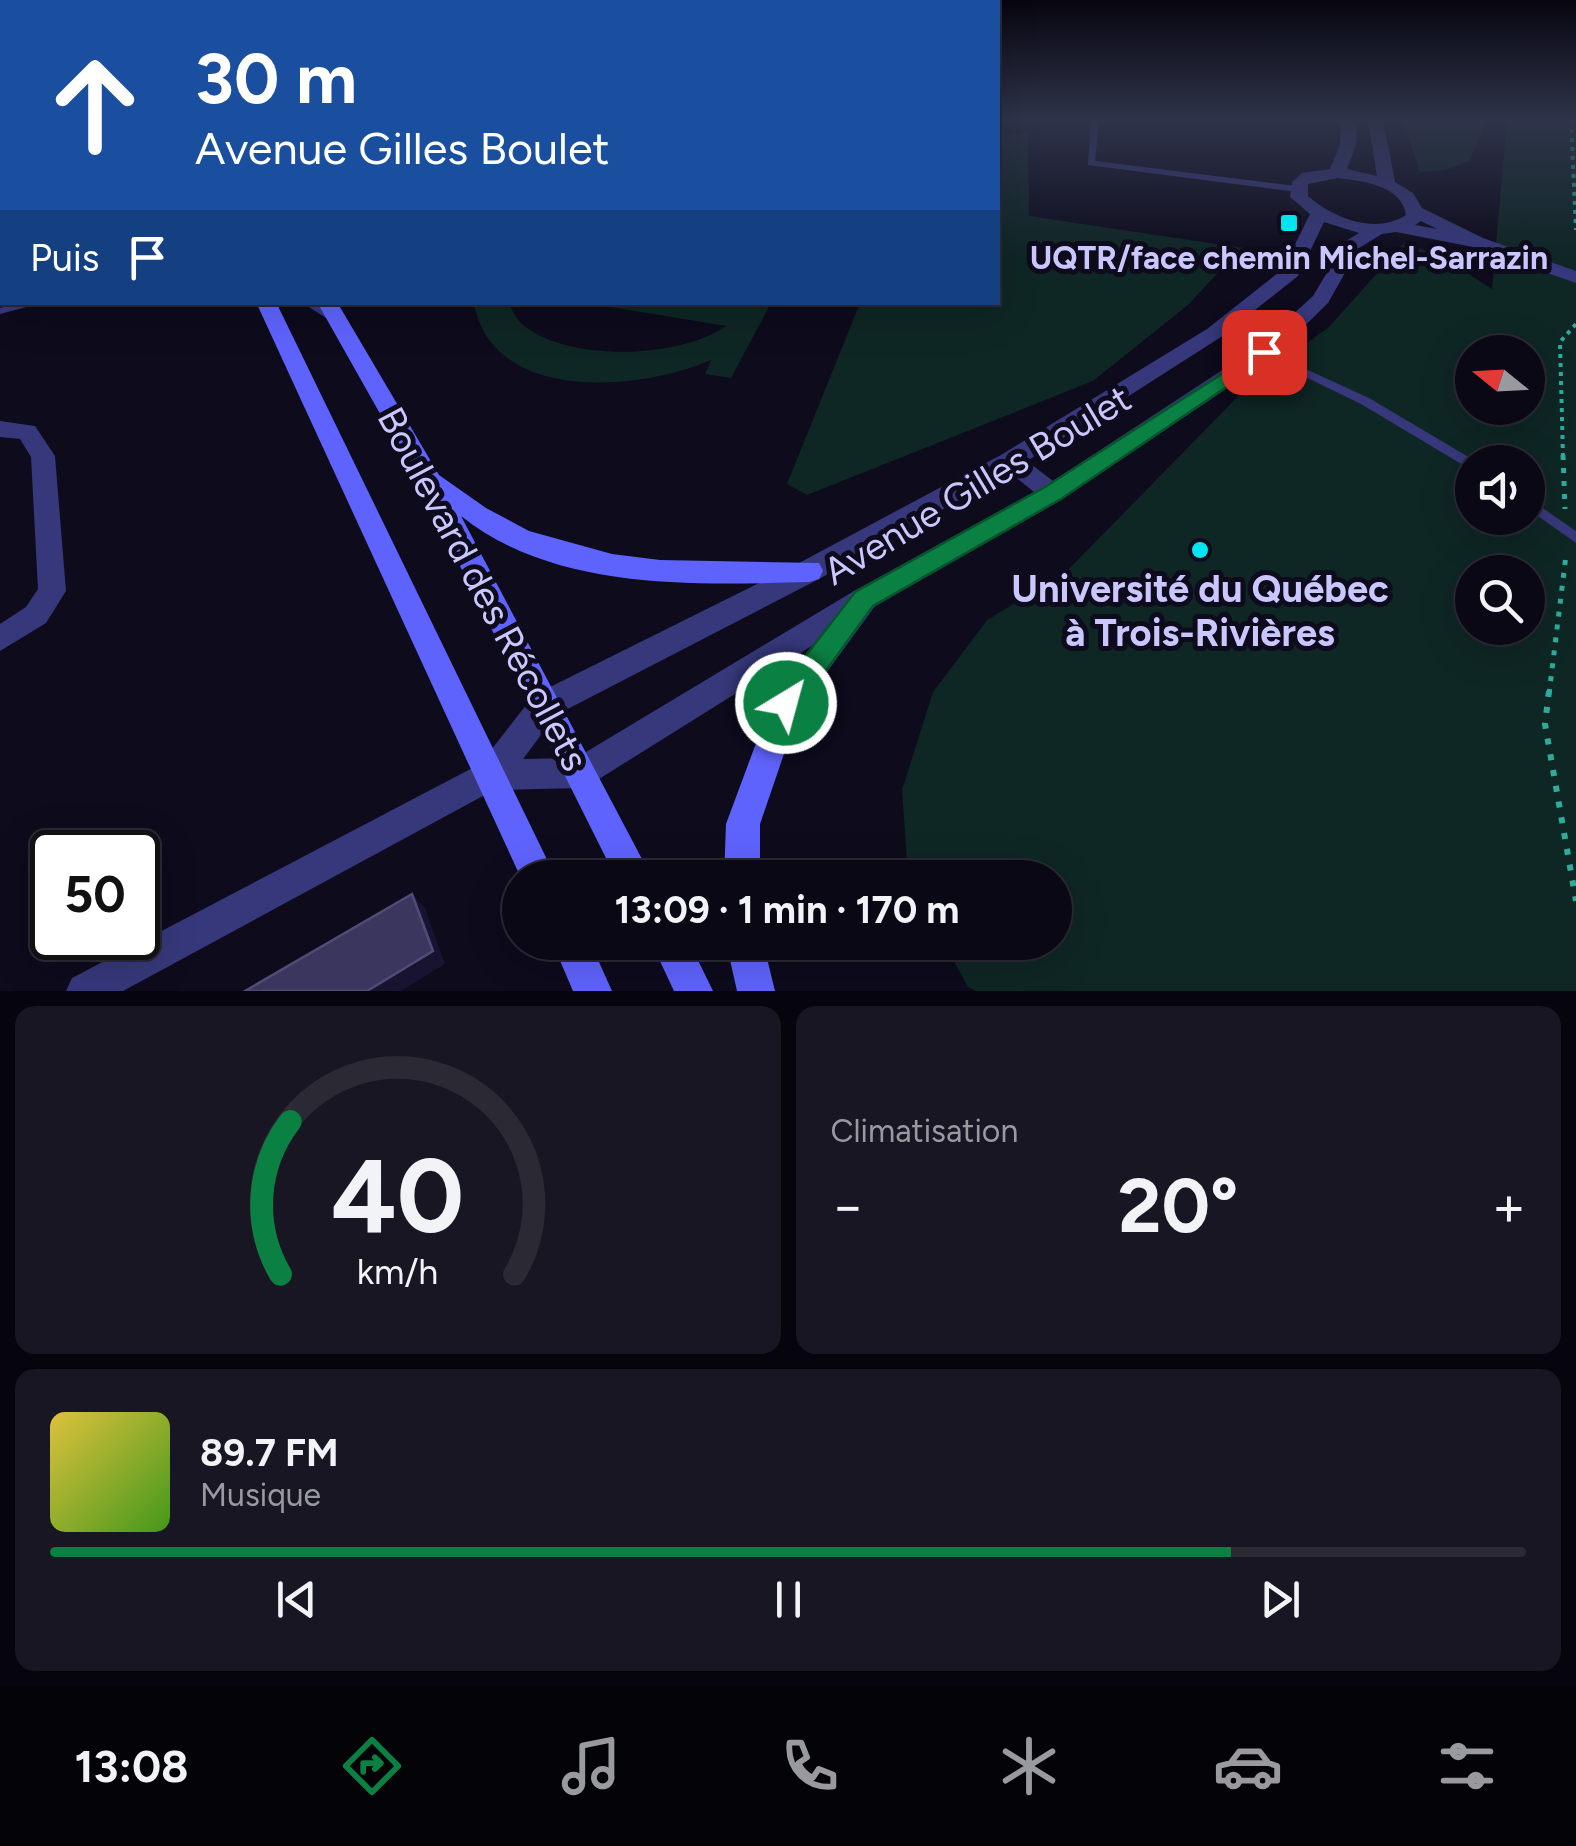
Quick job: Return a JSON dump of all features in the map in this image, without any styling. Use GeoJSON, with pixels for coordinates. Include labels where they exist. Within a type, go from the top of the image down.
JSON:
{"type":"FeatureCollection","features":[{"type":"Feature","properties":{"kind":"main road","name":"Boulevard des Récollets"},"geometry":{"type":"LineString","coordinates":[[267,305],[531,860]]}},
{"type":"Feature","properties":{"kind":"main road","name":"Boulevard des Récollets"},"geometry":{"type":"LineString","coordinates":[[332,311],[425,472],[626,860]]}},
{"type":"Feature","properties":{"kind":"main road"},"geometry":{"type":"LineString","coordinates":[[425,472],[456,501],[543,549],[598,564],[685,575],[809,571]]}},
{"type":"Feature","properties":{"kind":"main road"},"geometry":{"type":"LineString","coordinates":[[743,860],[744,824],[786,703],[864,599]]}},
{"type":"Feature","properties":{"kind":"main road"},"geometry":{"type":"LineString","coordinates":[[578,960],[593,991]]}},
{"type":"Feature","properties":{"kind":"main road"},"geometry":{"type":"LineString","coordinates":[[678,960],[694,991]]}},
{"type":"Feature","properties":{"kind":"main road"},"geometry":{"type":"LineString","coordinates":[[748,960],[756,991]]}},
{"type":"Feature","properties":{"kind":"street"},"geometry":{"type":"LineString","coordinates":[[1337,173],[1340,166]]}},
{"type":"Feature","properties":{"kind":"street"},"geometry":{"type":"LineString","coordinates":[[1384,166],[1387,185]]}},
{"type":"Feature","properties":{"kind":"street"},"geometry":{"type":"LineString","coordinates":[[1477,242],[1348,224],[1318,213],[1296,190],[1308,177],[1337,173],[1387,185],[1411,200],[1416,212],[1477,242],[1576,276]]}},
{"type":"Feature","properties":{"kind":"street","name":"Avenue Gilles Boulet"},"geometry":{"type":"LineString","coordinates":[[545,705],[809,571],[1321,299],[1352,245],[1408,223],[1416,212]]}},
{"type":"Feature","properties":{"kind":"street","name":"Avenue Gilles Boulet"},"geometry":{"type":"LineString","coordinates":[[580,772],[864,599],[1053,493],[1239,343],[1291,272],[1318,213]]}},
{"type":"Feature","properties":{"kind":"street"},"geometry":{"type":"LineString","coordinates":[[0,429],[27,432],[43,456],[52,591],[36,614],[0,639]]}},
{"type":"Feature","properties":{"kind":"street"},"geometry":{"type":"LineString","coordinates":[[1010,461],[1053,493]]}},
{"type":"Feature","properties":{"kind":"street"},"geometry":{"type":"LineString","coordinates":[[86,991],[490,774],[545,705]]}},
{"type":"Feature","properties":{"kind":"street"},"geometry":{"type":"LineString","coordinates":[[490,774],[580,772]]}},
{"type":"Feature","properties":{"kind":"lane"},"geometry":{"type":"LineString","coordinates":[[1116,166],[1296,190]]}},
{"type":"Feature","properties":{"kind":"lane"},"geometry":{"type":"LineString","coordinates":[[0,311],[27,305]]}},
{"type":"Feature","properties":{"kind":"lane"},"geometry":{"type":"LineString","coordinates":[[1239,343],[1365,401],[1455,455]]}},
{"type":"Feature","properties":{"kind":"lane"},"geometry":{"type":"LineString","coordinates":[[1545,515],[1576,538]]}},
{"type":"Feature","properties":{"kind":"path"},"geometry":{"type":"LineString","coordinates":[[1574,166],[1576,230]]}},
{"type":"Feature","properties":{"kind":"path"},"geometry":{"type":"LineString","coordinates":[[1566,511],[1560,342],[1576,324]]}},
{"type":"Feature","properties":{"kind":"path"},"geometry":{"type":"LineString","coordinates":[[1566,552],[1545,724],[1576,902]]}},
{"type":"Feature","properties":{"kind":"green space"},"geometry":{"type":"Polygon","coordinates":[[[1000,166],[1028,166],[1029,216],[1250,249],[1228,262],[1188,305],[1093,381],[807,495],[787,484],[859,305],[1000,305],[1000,166]]]}},
{"type":"Feature","properties":{"kind":"green space"},"geometry":{"type":"Polygon","coordinates":[[[1418,166],[1456,166],[1446,170],[1420,172],[1418,166]]]}},
{"type":"Feature","properties":{"kind":"green space"},"geometry":{"type":"Polygon","coordinates":[[[1503,166],[1576,166],[1576,991],[976,991],[968,987],[953,960],[1072,960],[1072,860],[907,860],[902,790],[933,692],[987,620],[1065,573],[1251,383],[1329,327],[1405,242],[1445,259],[1492,289],[1503,166]]]}},
{"type":"Feature","properties":{"kind":"green space"},"geometry":{"type":"Polygon","coordinates":[[[475,305],[508,305],[520,322],[564,345],[622,352],[680,345],[726,326],[599,305],[770,305],[731,378],[705,374],[711,360],[647,378],[573,381],[538,374],[509,359],[486,336],[475,305]]]}},
{"type":"Feature","properties":{"kind":"building"},"geometry":{"type":"Polygon","coordinates":[[[412,894],[433,951],[367,991],[245,991],[412,894]]]}},
{"type":"Feature","properties":{"kind":"place","name":"UQTR/face chemin Michel-Sarrazin"},"geometry":{"type":"Point","coordinates":[1289,223]}},
{"type":"Feature","properties":{"kind":"place","name":"Université du Québec à Trois-Rivières"},"geometry":{"type":"Point","coordinates":[1200,550]}},
{"type":"Feature","properties":{"kind":"route"},"geometry":{"type":"LineString","coordinates":[[786,703],[864,599],[1053,493],[1264,352]]}}]}
